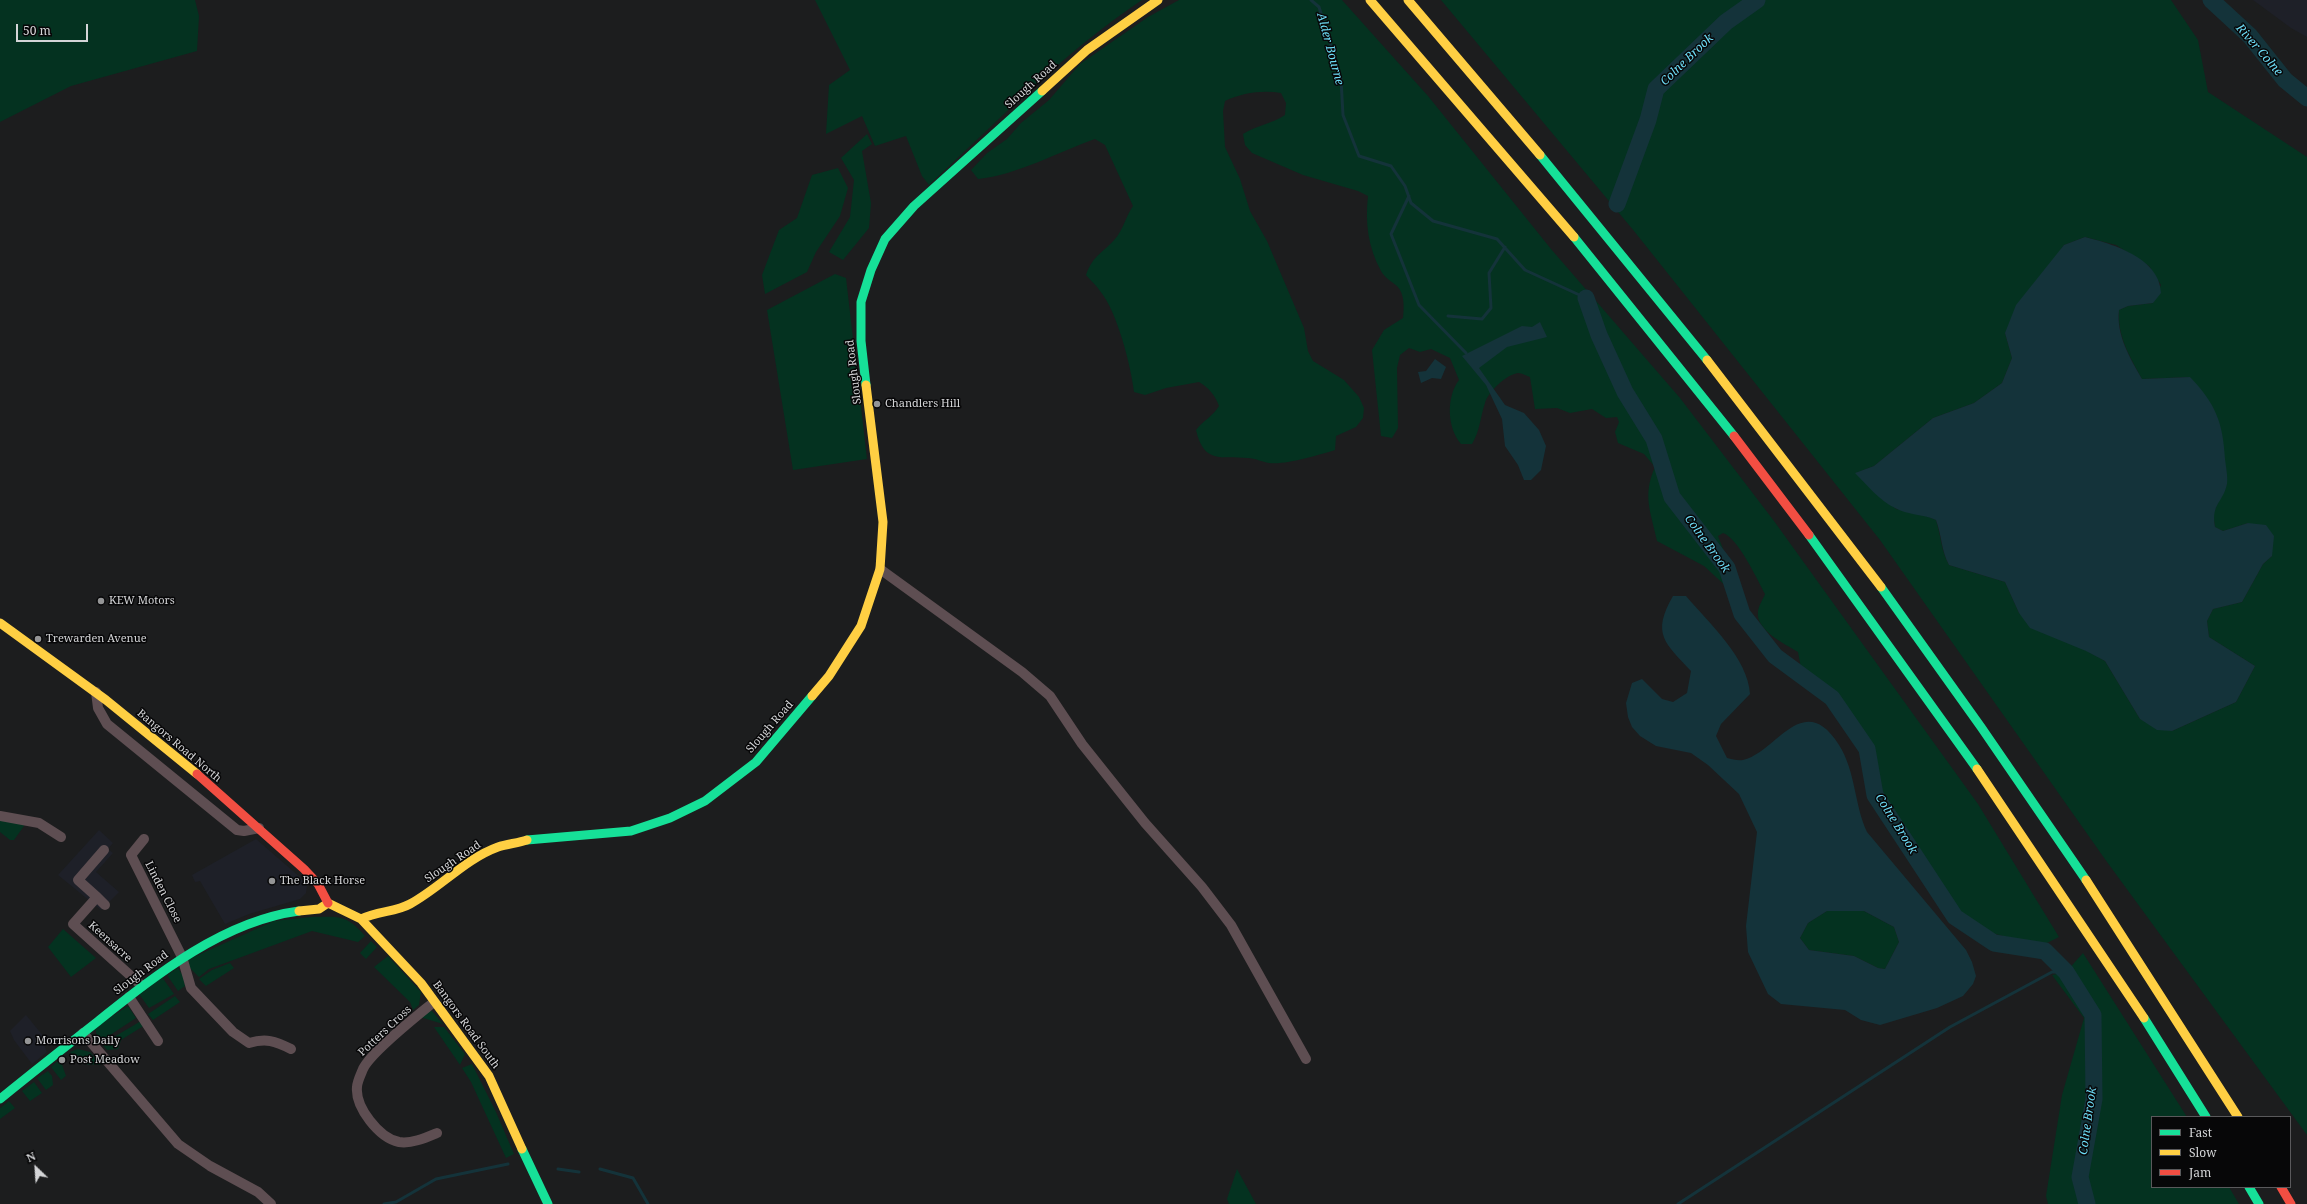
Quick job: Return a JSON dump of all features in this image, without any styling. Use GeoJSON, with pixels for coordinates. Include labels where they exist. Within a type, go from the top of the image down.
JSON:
{"type":"FeatureCollection","features":[{"type":"Feature","properties":{"kind":"main road","name":"Slough Road"},"geometry":{"type":"LineString","coordinates":[[361,919],[373,913],[408,905],[431,892],[476,858],[498,847],[534,839],[631,831],[670,818],[705,801],[756,762],[829,676],[861,626],[880,570],[883,522],[861,341],[861,302],[871,270],[886,239],[914,206],[1086,50],[1158,0]]}},
{"type":"Feature","properties":{"kind":"main road"},"geometry":{"type":"LineString","coordinates":[[1370,0],[1496,143],[1586,251],[1760,470],[1869,617],[2066,898],[2205,1116]]}},
{"type":"Feature","properties":{"kind":"main road"},"geometry":{"type":"LineString","coordinates":[[1408,0],[1614,244],[1778,451],[1895,606],[2095,894],[2237,1116]]}},
{"type":"Feature","properties":{"kind":"main road","name":"Bangors Road North"},"geometry":{"type":"LineString","coordinates":[[0,623],[96,692],[259,828],[321,886],[328,903]]}},
{"type":"Feature","properties":{"kind":"main road","name":"Slough Road"},"geometry":{"type":"LineString","coordinates":[[0,1099],[142,986],[182,957],[243,927],[278,914],[319,909],[328,903]]}},
{"type":"Feature","properties":{"kind":"main road"},"geometry":{"type":"LineString","coordinates":[[328,903],[361,919]]}},
{"type":"Feature","properties":{"kind":"main road","name":"Bangors Road South"},"geometry":{"type":"LineString","coordinates":[[361,919],[416,979],[489,1076],[548,1204]]}},
{"type":"Feature","properties":{"kind":"main road"},"geometry":{"type":"LineString","coordinates":[[2250,1188],[2259,1204]]}},
{"type":"Feature","properties":{"kind":"main road"},"geometry":{"type":"LineString","coordinates":[[2282,1188],[2291,1204]]}},
{"type":"Feature","properties":{"kind":"street"},"geometry":{"type":"LineString","coordinates":[[880,570],[1022,672],[1050,696],[1082,744],[1145,823],[1202,887],[1231,925],[1306,1060]]}},
{"type":"Feature","properties":{"kind":"street"},"geometry":{"type":"LineString","coordinates":[[96,692],[98,708],[107,724],[237,830],[244,831],[259,828]]}},
{"type":"Feature","properties":{"kind":"street"},"geometry":{"type":"LineString","coordinates":[[0,816],[39,823],[61,837]]}},
{"type":"Feature","properties":{"kind":"street","name":"Linden Close"},"geometry":{"type":"LineString","coordinates":[[144,840],[131,855],[182,957]]}},
{"type":"Feature","properties":{"kind":"street"},"geometry":{"type":"LineString","coordinates":[[104,850],[78,880],[105,905]]}},
{"type":"Feature","properties":{"kind":"street","name":"Keensacre"},"geometry":{"type":"LineString","coordinates":[[97,897],[72,924],[142,986]]}},
{"type":"Feature","properties":{"kind":"street"},"geometry":{"type":"LineString","coordinates":[[182,957],[190,988],[233,1032],[250,1042],[264,1039],[276,1042],[291,1049]]}},
{"type":"Feature","properties":{"kind":"street"},"geometry":{"type":"LineString","coordinates":[[129,997],[158,1041]]}},
{"type":"Feature","properties":{"kind":"street","name":"Potters Cross"},"geometry":{"type":"LineString","coordinates":[[434,1002],[385,1045],[363,1068],[357,1087],[362,1111],[381,1133],[398,1142],[417,1141],[437,1133]]}},
{"type":"Feature","properties":{"kind":"street"},"geometry":{"type":"LineString","coordinates":[[83,1034],[178,1144],[210,1166],[258,1192],[271,1204]]}},
{"type":"Feature","properties":{"kind":"shaded area"},"geometry":{"type":"Polygon","coordinates":[[[2253,0],[2307,0],[2307,37],[2291,28],[2253,0]]]}},
{"type":"Feature","properties":{"kind":"shaded area"},"geometry":{"type":"Polygon","coordinates":[[[99,830],[113,843],[108,849],[113,853],[96,872],[119,892],[101,910],[58,875],[99,830]]]}},
{"type":"Feature","properties":{"kind":"shaded area"},"geometry":{"type":"Polygon","coordinates":[[[256,839],[301,878],[307,886],[306,893],[300,899],[249,914],[225,924],[200,881],[195,882],[192,875],[256,839]]]}},
{"type":"Feature","properties":{"kind":"shaded area"},"geometry":{"type":"Polygon","coordinates":[[[26,1015],[44,1037],[42,1041],[47,1052],[32,1064],[14,1040],[10,1031],[26,1015]]]}},
{"type":"Feature","properties":{"kind":"green space"},"geometry":{"type":"Polygon","coordinates":[[[0,0],[195,0],[199,16],[197,51],[71,86],[0,122],[0,0]]]}},
{"type":"Feature","properties":{"kind":"green space"},"geometry":{"type":"Polygon","coordinates":[[[815,0],[1142,0],[1113,20],[1032,88],[929,185],[922,176],[906,136],[875,146],[862,116],[826,134],[829,85],[850,70],[815,0]]]}},
{"type":"Feature","properties":{"kind":"green space"},"geometry":{"type":"Polygon","coordinates":[[[1179,0],[1342,0],[1428,96],[1551,249],[1680,398],[1774,521],[1978,804],[2059,937],[2041,946],[1984,931],[1955,910],[1878,793],[1874,752],[1841,701],[1802,673],[1798,652],[1772,636],[1761,624],[1758,618],[1758,611],[1765,594],[1747,560],[1735,543],[1729,536],[1723,533],[1718,536],[1738,588],[1734,591],[1729,589],[1704,566],[1657,541],[1648,496],[1651,477],[1655,467],[1644,454],[1618,443],[1615,432],[1619,422],[1617,417],[1606,418],[1592,409],[1570,413],[1557,408],[1535,409],[1530,377],[1518,373],[1504,380],[1494,389],[1485,403],[1475,439],[1472,444],[1461,444],[1456,437],[1451,421],[1450,404],[1455,387],[1459,380],[1450,358],[1431,349],[1420,352],[1409,348],[1400,355],[1397,368],[1398,428],[1392,438],[1381,436],[1372,350],[1384,330],[1403,318],[1403,297],[1400,289],[1386,278],[1373,253],[1367,225],[1368,196],[1358,191],[1303,175],[1252,153],[1245,145],[1243,134],[1285,115],[1286,103],[1281,93],[1252,93],[1225,101],[1223,111],[1225,147],[1240,179],[1250,211],[1267,241],[1304,328],[1308,351],[1313,361],[1344,380],[1359,397],[1364,408],[1363,418],[1356,427],[1336,436],[1335,450],[1285,463],[1269,463],[1251,458],[1214,456],[1204,448],[1199,441],[1196,430],[1214,413],[1219,406],[1216,398],[1211,392],[1199,382],[1166,388],[1145,395],[1134,392],[1130,368],[1122,339],[1112,312],[1100,291],[1086,275],[1095,259],[1118,235],[1133,206],[1105,145],[1095,139],[1022,168],[993,177],[978,179],[971,170],[987,153],[1007,139],[1021,123],[1049,100],[1080,64],[1148,17],[1179,0]]]}},
{"type":"Feature","properties":{"kind":"green space"},"geometry":{"type":"Polygon","coordinates":[[[1441,0],[2171,0],[2198,40],[2208,92],[2307,157],[2307,1135],[2107,862],[1880,540],[1634,231],[1441,0]],[[2085,237],[2064,245],[2005,333],[2012,358],[2002,383],[1974,403],[1933,418],[1874,466],[1856,473],[1896,509],[1924,515],[1936,520],[1946,559],[1949,565],[2005,582],[2019,613],[2105,661],[2140,719],[2172,731],[2236,702],[2255,666],[2209,637],[2207,621],[2213,609],[2242,602],[2263,564],[2272,556],[2248,523],[2223,531],[2215,527],[2213,513],[2227,484],[2190,377],[2142,379],[2125,346],[2120,329],[2119,310],[2128,306],[2153,303],[2161,285],[2149,266],[2116,245],[2085,237]]]}},
{"type":"Feature","properties":{"kind":"green space"},"geometry":{"type":"Polygon","coordinates":[[[867,134],[872,144],[862,151],[871,203],[869,228],[843,260],[829,252],[850,217],[854,180],[841,158],[867,134]]]}},
{"type":"Feature","properties":{"kind":"green space"},"geometry":{"type":"Polygon","coordinates":[[[838,168],[848,188],[840,216],[816,252],[807,272],[765,294],[762,275],[779,230],[797,218],[812,175],[838,168]]]}},
{"type":"Feature","properties":{"kind":"green space"},"geometry":{"type":"Polygon","coordinates":[[[835,274],[846,278],[867,459],[793,470],[767,310],[835,274]]]}},
{"type":"Feature","properties":{"kind":"green space"},"geometry":{"type":"Polygon","coordinates":[[[0,820],[23,824],[24,826],[14,840],[10,840],[0,832],[0,820]]]}},
{"type":"Feature","properties":{"kind":"green space"},"geometry":{"type":"Polygon","coordinates":[[[1827,911],[1864,911],[1894,927],[1899,942],[1885,969],[1878,968],[1854,956],[1809,950],[1800,938],[1808,923],[1827,911]]]}},
{"type":"Feature","properties":{"kind":"green space"},"geometry":{"type":"Polygon","coordinates":[[[311,917],[335,917],[347,920],[365,936],[358,942],[312,931],[209,969],[199,977],[190,968],[187,960],[274,921],[311,917]]]}},
{"type":"Feature","properties":{"kind":"green space"},"geometry":{"type":"Polygon","coordinates":[[[63,929],[96,958],[71,977],[48,947],[63,929]]]}},
{"type":"Feature","properties":{"kind":"green space"},"geometry":{"type":"Polygon","coordinates":[[[371,941],[377,947],[366,959],[360,953],[371,941]]]}},
{"type":"Feature","properties":{"kind":"green space"},"geometry":{"type":"Polygon","coordinates":[[[2083,953],[2186,1116],[2151,1116],[2151,1188],[2230,1188],[2239,1204],[2048,1204],[2046,1196],[2062,1095],[2084,1018],[2052,975],[2066,972],[2083,953]]]}},
{"type":"Feature","properties":{"kind":"green space"},"geometry":{"type":"Polygon","coordinates":[[[388,956],[421,992],[419,1005],[413,1010],[410,1002],[374,967],[388,956]]]}},
{"type":"Feature","properties":{"kind":"green space"},"geometry":{"type":"Polygon","coordinates":[[[230,963],[234,968],[206,986],[199,979],[212,970],[230,963]]]}},
{"type":"Feature","properties":{"kind":"green space"},"geometry":{"type":"Polygon","coordinates":[[[178,968],[183,976],[185,986],[178,991],[167,975],[178,968]]]}},
{"type":"Feature","properties":{"kind":"green space"},"geometry":{"type":"Polygon","coordinates":[[[162,977],[174,994],[149,1008],[139,994],[162,977]]]}},
{"type":"Feature","properties":{"kind":"green space"},"geometry":{"type":"Polygon","coordinates":[[[175,996],[180,1002],[153,1020],[148,1014],[175,996]]]}},
{"type":"Feature","properties":{"kind":"green space"},"geometry":{"type":"Polygon","coordinates":[[[128,1006],[136,1018],[101,1041],[97,1037],[95,1027],[128,1006]]]}},
{"type":"Feature","properties":{"kind":"green space"},"geometry":{"type":"Polygon","coordinates":[[[425,1011],[432,1011],[443,1024],[420,1017],[425,1011]]]}},
{"type":"Feature","properties":{"kind":"green space"},"geometry":{"type":"Polygon","coordinates":[[[141,1021],[145,1025],[121,1040],[118,1049],[107,1050],[102,1044],[141,1021]]]}},
{"type":"Feature","properties":{"kind":"green space"},"geometry":{"type":"Polygon","coordinates":[[[434,1027],[444,1027],[465,1054],[460,1065],[434,1027]]]}},
{"type":"Feature","properties":{"kind":"green space"},"geometry":{"type":"Polygon","coordinates":[[[78,1049],[90,1052],[101,1065],[83,1064],[76,1060],[70,1052],[78,1049]]]}},
{"type":"Feature","properties":{"kind":"green space"},"geometry":{"type":"Polygon","coordinates":[[[60,1059],[66,1076],[61,1080],[51,1067],[60,1059]]]}},
{"type":"Feature","properties":{"kind":"green space"},"geometry":{"type":"Polygon","coordinates":[[[472,1064],[496,1112],[514,1154],[506,1158],[471,1082],[462,1068],[472,1064]]]}},
{"type":"Feature","properties":{"kind":"green space"},"geometry":{"type":"Polygon","coordinates":[[[48,1071],[52,1076],[53,1085],[46,1090],[37,1078],[48,1071]]]}},
{"type":"Feature","properties":{"kind":"green space"},"geometry":{"type":"Polygon","coordinates":[[[34,1082],[42,1093],[30,1101],[22,1091],[34,1082]]]}},
{"type":"Feature","properties":{"kind":"green space"},"geometry":{"type":"Polygon","coordinates":[[[9,1101],[15,1108],[0,1119],[0,1108],[9,1101]]]}},
{"type":"Feature","properties":{"kind":"green space"},"geometry":{"type":"Polygon","coordinates":[[[1237,1169],[1256,1204],[1229,1204],[1227,1199],[1237,1169]]]}},
{"type":"Feature","properties":{"kind":"water"},"geometry":{"type":"Polygon","coordinates":[[[2085,237],[2109,244],[2133,254],[2153,270],[2159,281],[2161,293],[2153,303],[2128,306],[2119,310],[2122,337],[2133,363],[2142,379],[2190,377],[2212,405],[2220,424],[2227,472],[2227,484],[2216,508],[2214,519],[2215,527],[2223,531],[2248,523],[2266,525],[2274,536],[2272,556],[2263,564],[2242,602],[2213,609],[2207,621],[2209,637],[2255,666],[2236,702],[2172,731],[2157,730],[2140,719],[2105,661],[2086,651],[2030,628],[2019,613],[2005,582],[1949,565],[1944,554],[1936,520],[1905,512],[1889,505],[1855,473],[1874,466],[1933,418],[1974,403],[2002,383],[2012,358],[2005,333],[2016,305],[2064,245],[2085,237]]]}},
{"type":"Feature","properties":{"kind":"water"},"geometry":{"type":"Polygon","coordinates":[[[1540,322],[1547,337],[1507,347],[1479,368],[1505,405],[1524,413],[1539,430],[1546,446],[1541,470],[1531,480],[1524,480],[1518,465],[1505,446],[1502,419],[1486,385],[1462,356],[1522,326],[1532,327],[1540,322]]]}},
{"type":"Feature","properties":{"kind":"water"},"geometry":{"type":"Polygon","coordinates":[[[1435,359],[1446,367],[1441,379],[1432,378],[1421,383],[1418,372],[1426,371],[1435,359]]]}},
{"type":"Feature","properties":{"kind":"water"},"geometry":{"type":"Polygon","coordinates":[[[1673,596],[1686,596],[1716,629],[1735,654],[1748,681],[1750,694],[1721,724],[1716,736],[1727,758],[1743,760],[1755,755],[1790,728],[1802,723],[1813,722],[1826,729],[1839,745],[1849,766],[1867,832],[1966,950],[1972,962],[1976,976],[1973,984],[1963,996],[1937,1008],[1880,1025],[1861,1020],[1845,1010],[1781,1004],[1768,994],[1748,952],[1746,926],[1757,832],[1739,794],[1708,765],[1691,753],[1656,746],[1640,736],[1632,727],[1628,717],[1626,703],[1632,683],[1642,679],[1662,699],[1673,702],[1687,693],[1691,671],[1674,653],[1664,637],[1662,629],[1666,609],[1673,596]],[[1827,911],[1808,923],[1800,938],[1809,950],[1854,956],[1878,968],[1885,969],[1899,942],[1894,927],[1864,911],[1827,911]]]}},
{"type":"Feature","properties":{"kind":"waterway","name":"Alder Bourne"},"geometry":{"type":"LineString","coordinates":[[1311,0],[1319,7],[1333,52],[1341,79],[1343,115],[1359,156],[1391,166],[1405,186],[1411,203],[1433,221],[1497,239],[1525,270],[1586,298]]}},
{"type":"Feature","properties":{"kind":"waterway","name":"Colne Brook"},"geometry":{"type":"LineString","coordinates":[[1617,204],[1648,120],[1656,89],[1726,22],[1757,0]]}},
{"type":"Feature","properties":{"kind":"waterway","name":"River Colne"},"geometry":{"type":"LineString","coordinates":[[2211,0],[2250,36],[2285,80],[2307,98]]}},
{"type":"Feature","properties":{"kind":"waterway"},"geometry":{"type":"LineString","coordinates":[[1409,196],[1391,234],[1419,305],[1466,353]]}},
{"type":"Feature","properties":{"kind":"waterway"},"geometry":{"type":"LineString","coordinates":[[1448,316],[1482,319],[1491,308],[1489,273],[1505,247]]}},
{"type":"Feature","properties":{"kind":"waterway","name":"Colne Brook"},"geometry":{"type":"LineString","coordinates":[[1586,298],[1599,335],[1625,392],[1654,439],[1672,497],[1727,568],[1742,614],[1775,656],[1832,698],[1867,749],[1875,795],[1955,917],[1994,943],[2045,951],[2066,972],[2093,1015],[2094,1099],[2080,1177],[2087,1204]]}},
{"type":"Feature","properties":{"kind":"waterway"},"geometry":{"type":"LineString","coordinates":[[1678,1204],[1950,1027],[2052,972],[2066,972]]}},
{"type":"Feature","properties":{"kind":"waterway"},"geometry":{"type":"LineString","coordinates":[[384,1204],[396,1202],[436,1179],[508,1164]]}},
{"type":"Feature","properties":{"kind":"waterway"},"geometry":{"type":"LineString","coordinates":[[558,1169],[579,1172]]}},
{"type":"Feature","properties":{"kind":"waterway"},"geometry":{"type":"LineString","coordinates":[[600,1169],[633,1178],[648,1204]]}},
{"type":"Feature","properties":{"kind":"traffic: fast"},"geometry":{"type":"LineString","coordinates":[[866,385],[861,341],[861,302],[871,270],[885,239],[914,206],[1042,91]]}},
{"type":"Feature","properties":{"kind":"traffic: fast"},"geometry":{"type":"LineString","coordinates":[[1540,155],[1707,360]]}},
{"type":"Feature","properties":{"kind":"traffic: fast"},"geometry":{"type":"LineString","coordinates":[[1574,237],[1734,436]]}},
{"type":"Feature","properties":{"kind":"traffic: fast"},"geometry":{"type":"LineString","coordinates":[[1809,535],[1977,769]]}},
{"type":"Feature","properties":{"kind":"traffic: fast"},"geometry":{"type":"LineString","coordinates":[[1881,587],[1981,727],[2086,880]]}},
{"type":"Feature","properties":{"kind":"traffic: fast"},"geometry":{"type":"LineString","coordinates":[[527,840],[631,831],[670,818],[705,801],[756,762],[812,696]]}},
{"type":"Feature","properties":{"kind":"traffic: fast"},"geometry":{"type":"LineString","coordinates":[[0,1099],[143,986],[192,953],[217,938],[244,926],[271,917],[299,911]]}},
{"type":"Feature","properties":{"kind":"traffic: fast"},"geometry":{"type":"LineString","coordinates":[[2144,1018],[2205,1116]]}},
{"type":"Feature","properties":{"kind":"traffic: fast"},"geometry":{"type":"LineString","coordinates":[[522,1149],[548,1204]]}},
{"type":"Feature","properties":{"kind":"traffic: fast"},"geometry":{"type":"LineString","coordinates":[[2250,1188],[2259,1204]]}},
{"type":"Feature","properties":{"kind":"traffic: slow"},"geometry":{"type":"LineString","coordinates":[[1042,91],[1087,50],[1158,0]]}},
{"type":"Feature","properties":{"kind":"traffic: slow"},"geometry":{"type":"LineString","coordinates":[[1370,0],[1574,237]]}},
{"type":"Feature","properties":{"kind":"traffic: slow"},"geometry":{"type":"LineString","coordinates":[[1408,0],[1540,155]]}},
{"type":"Feature","properties":{"kind":"traffic: slow"},"geometry":{"type":"LineString","coordinates":[[1707,360],[1881,587]]}},
{"type":"Feature","properties":{"kind":"traffic: slow"},"geometry":{"type":"LineString","coordinates":[[812,696],[829,676],[861,626],[880,569],[883,522],[866,385]]}},
{"type":"Feature","properties":{"kind":"traffic: slow"},"geometry":{"type":"LineString","coordinates":[[0,623],[106,700],[197,774]]}},
{"type":"Feature","properties":{"kind":"traffic: slow"},"geometry":{"type":"LineString","coordinates":[[1977,769],[2144,1018]]}},
{"type":"Feature","properties":{"kind":"traffic: slow"},"geometry":{"type":"LineString","coordinates":[[299,911],[319,909],[328,903],[361,919],[373,914],[399,909],[405,907],[432,890],[464,866],[486,852],[501,846],[527,840]]}},
{"type":"Feature","properties":{"kind":"traffic: slow"},"geometry":{"type":"LineString","coordinates":[[2086,880],[2237,1116]]}},
{"type":"Feature","properties":{"kind":"traffic: slow"},"geometry":{"type":"LineString","coordinates":[[361,919],[421,983],[489,1076],[522,1149]]}},
{"type":"Feature","properties":{"kind":"traffic: jam"},"geometry":{"type":"LineString","coordinates":[[1734,436],[1809,535]]}},
{"type":"Feature","properties":{"kind":"traffic: jam"},"geometry":{"type":"LineString","coordinates":[[197,774],[304,869],[318,884],[328,903]]}},
{"type":"Feature","properties":{"kind":"traffic: jam"},"geometry":{"type":"LineString","coordinates":[[2282,1188],[2291,1204]]}},
{"type":"Feature","properties":{"kind":"place","name":"Chandlers Hill"},"geometry":{"type":"Point","coordinates":[877,404]}},
{"type":"Feature","properties":{"kind":"place","name":"KEW Motors"},"geometry":{"type":"Point","coordinates":[101,601]}},
{"type":"Feature","properties":{"kind":"place","name":"Trewarden Avenue"},"geometry":{"type":"Point","coordinates":[38,639]}},
{"type":"Feature","properties":{"kind":"place","name":"The Black Horse"},"geometry":{"type":"Point","coordinates":[272,881]}},
{"type":"Feature","properties":{"kind":"place","name":"Morrisons Daily"},"geometry":{"type":"Point","coordinates":[28,1041]}},
{"type":"Feature","properties":{"kind":"place","name":"Post Meadow"},"geometry":{"type":"Point","coordinates":[62,1060]}}]}
